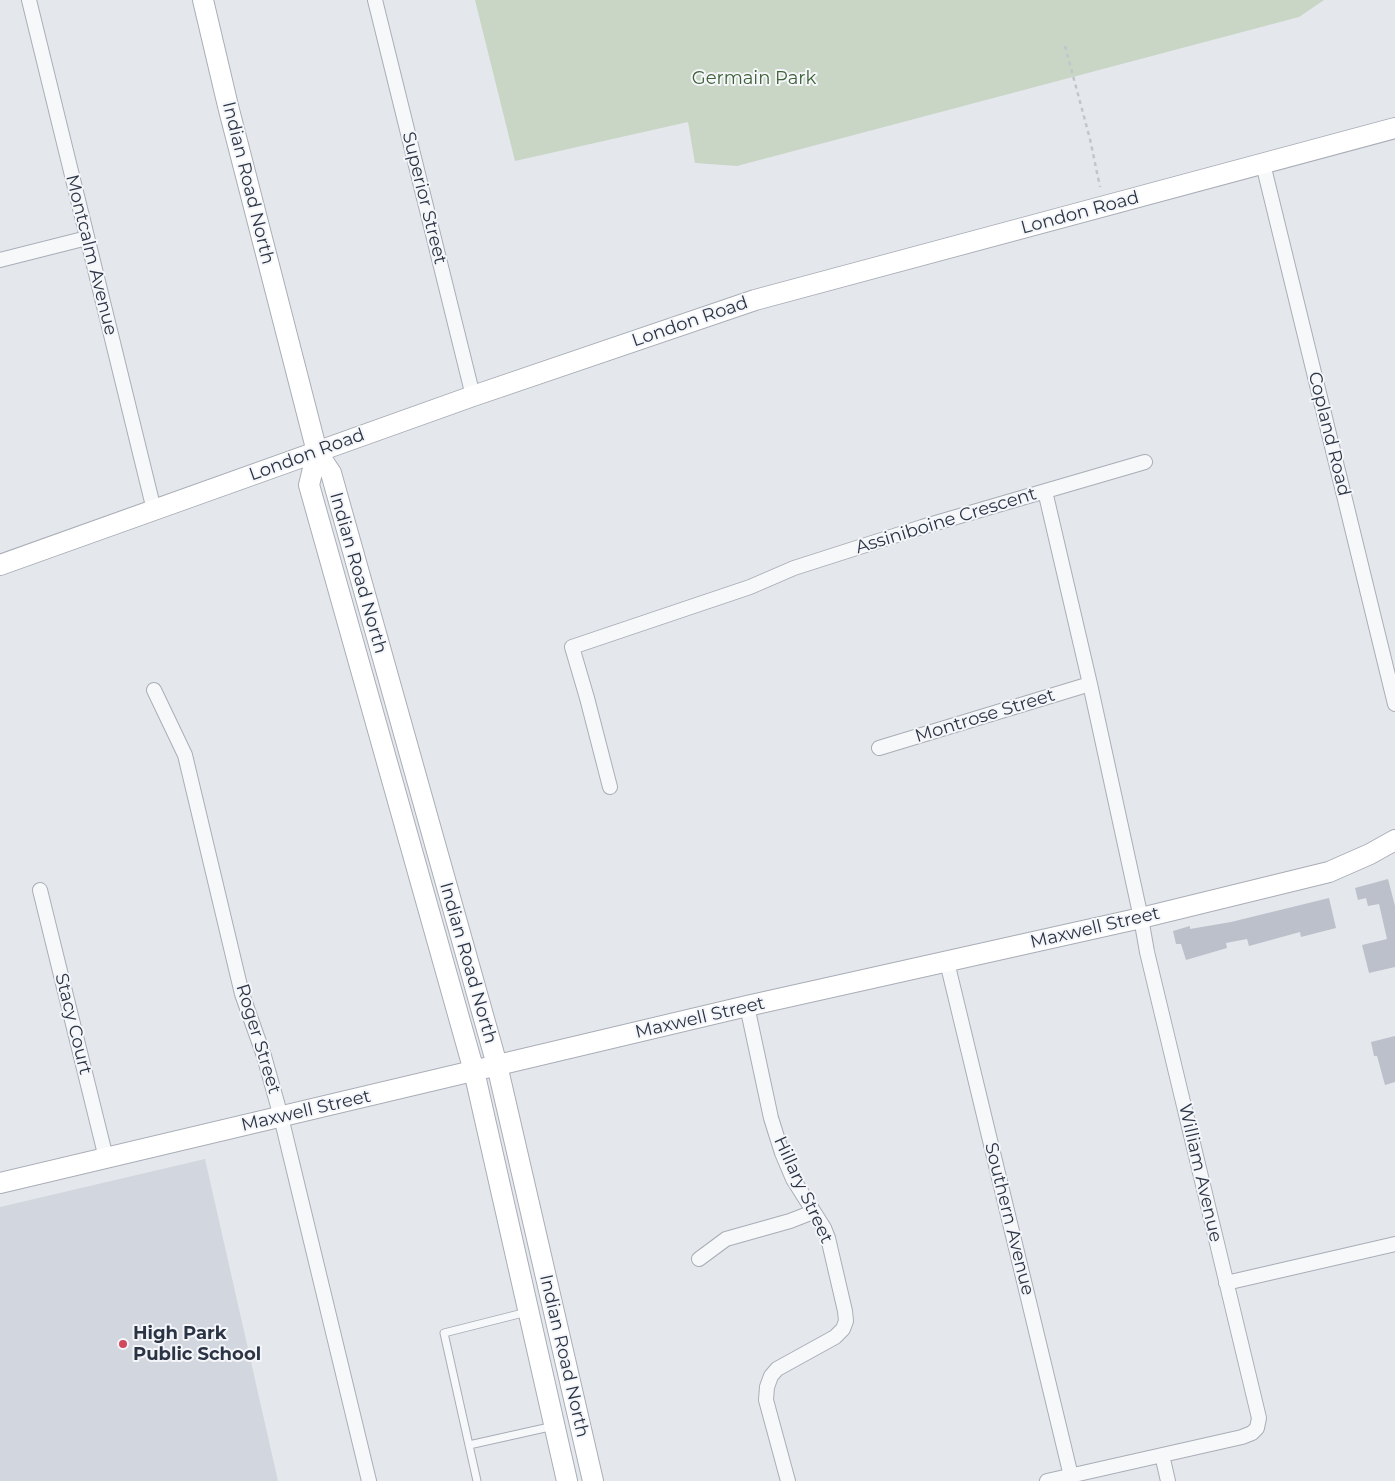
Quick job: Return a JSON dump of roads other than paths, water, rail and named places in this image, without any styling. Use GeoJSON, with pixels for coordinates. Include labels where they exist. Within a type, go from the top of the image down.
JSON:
{"type":"FeatureCollection","features":[{"type":"Feature","properties":{"kind":"main road","name":"Indian Road North"},"geometry":{"type":"LineString","coordinates":[[203,0],[228,106],[317,452],[331,473],[497,1065],[593,1481]]}},
{"type":"Feature","properties":{"kind":"main road","name":"London Road"},"geometry":{"type":"LineString","coordinates":[[0,565],[473,396],[755,300],[1395,128]]}},
{"type":"Feature","properties":{"kind":"main road","name":"Indian Road North"},"geometry":{"type":"LineString","coordinates":[[317,452],[309,485],[474,1071],[567,1481]]}},
{"type":"Feature","properties":{"kind":"main road","name":"Maxwell Street"},"geometry":{"type":"LineString","coordinates":[[1,1180],[106,1158],[747,1006],[1141,918],[1329,872],[1370,854],[1395,840]]}},
{"type":"Feature","properties":{"kind":"street","name":"Montcalm Avenue"},"geometry":{"type":"LineString","coordinates":[[29,0],[154,510]]}},
{"type":"Feature","properties":{"kind":"street","name":"Superior Street"},"geometry":{"type":"LineString","coordinates":[[375,0],[473,396]]}},
{"type":"Feature","properties":{"kind":"street","name":"Copland Road"},"geometry":{"type":"LineString","coordinates":[[1263,164],[1395,704]]}},
{"type":"Feature","properties":{"kind":"street"},"geometry":{"type":"LineString","coordinates":[[0,260],[87,238]]}},
{"type":"Feature","properties":{"kind":"street"},"geometry":{"type":"LineString","coordinates":[[1045,491],[1146,462]]}},
{"type":"Feature","properties":{"kind":"street","name":"Assiniboine Crescent"},"geometry":{"type":"LineString","coordinates":[[610,787],[572,647],[750,587],[794,568],[922,527],[1045,491],[1090,684],[1141,918]]}},
{"type":"Feature","properties":{"kind":"street","name":"Montrose Street"},"geometry":{"type":"LineString","coordinates":[[880,748],[1090,684]]}},
{"type":"Feature","properties":{"kind":"street","name":"Roger Street"},"geometry":{"type":"LineString","coordinates":[[154,690],[185,755],[242,994],[264,1056],[281,1116],[368,1481]]}},
{"type":"Feature","properties":{"kind":"street","name":"Stacy Court"},"geometry":{"type":"LineString","coordinates":[[40,890],[106,1158]]}},
{"type":"Feature","properties":{"kind":"street","name":"William Avenue"},"geometry":{"type":"LineString","coordinates":[[1141,918],[1147,952],[1259,1418],[1257,1428],[1252,1433],[1242,1437],[1162,1455]]}},
{"type":"Feature","properties":{"kind":"street","name":"Southern Avenue"},"geometry":{"type":"LineString","coordinates":[[947,962],[1071,1476]]}},
{"type":"Feature","properties":{"kind":"street","name":"Hillary Street"},"geometry":{"type":"LineString","coordinates":[[747,1006],[771,1118],[782,1153],[793,1179],[822,1224],[828,1238],[846,1321],[843,1329],[835,1338],[777,1369],[771,1376],[767,1387],[766,1400],[788,1481]]}},
{"type":"Feature","properties":{"kind":"street"},"geometry":{"type":"LineString","coordinates":[[699,1259],[726,1239],[790,1221],[813,1212]]}},
{"type":"Feature","properties":{"kind":"street"},"geometry":{"type":"LineString","coordinates":[[1226,1283],[1395,1244]]}},
{"type":"Feature","properties":{"kind":"street"},"geometry":{"type":"LineString","coordinates":[[1047,1481],[1162,1455],[1168,1481]]}},
{"type":"Feature","properties":{"kind":"lane"},"geometry":{"type":"LineString","coordinates":[[477,1481],[444,1333],[528,1312]]}},
{"type":"Feature","properties":{"kind":"lane"},"geometry":{"type":"LineString","coordinates":[[469,1445],[554,1425]]}},
{"type":"Feature","properties":{"kind":"place","name":"High Park Public School"},"geometry":{"type":"Point","coordinates":[123,1344]}},
{"type":"Feature","properties":{"kind":"park label","name":"Germain Park"},"geometry":{"type":"Point","coordinates":[754,79]}}]}
